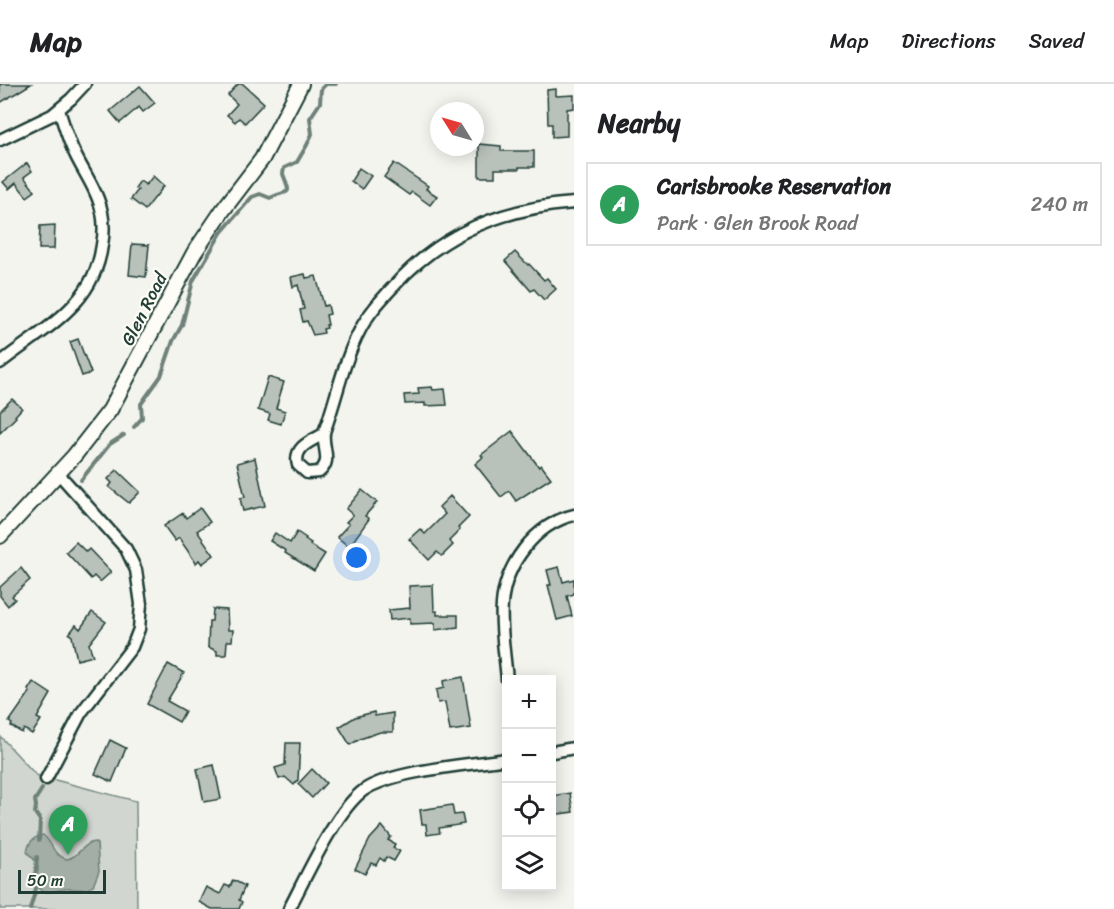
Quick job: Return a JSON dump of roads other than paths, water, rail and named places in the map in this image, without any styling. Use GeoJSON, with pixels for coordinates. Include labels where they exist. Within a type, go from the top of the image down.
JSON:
{"type":"FeatureCollection","features":[{"type":"Feature","properties":{"kind":"street"},"geometry":{"type":"LineString","coordinates":[[0,140],[59,110],[85,84]]}},
{"type":"Feature","properties":{"kind":"street","name":"Glen Road"},"geometry":{"type":"LineString","coordinates":[[0,536],[81,448],[115,404],[194,253],[223,210],[258,165],[301,84]]}},
{"type":"Feature","properties":{"kind":"street"},"geometry":{"type":"LineString","coordinates":[[0,363],[66,314],[86,289],[97,268],[101,254],[104,232],[102,213],[93,188],[68,140],[59,110]]}},
{"type":"Feature","properties":{"kind":"street"},"geometry":{"type":"LineString","coordinates":[[324,434],[360,331],[380,302],[414,265],[449,239],[487,221],[529,208],[574,203]]}},
{"type":"Feature","properties":{"kind":"street"},"geometry":{"type":"LineString","coordinates":[[46,778],[81,713],[132,647],[139,629],[141,604],[136,570],[126,549],[58,473]]}},
{"type":"Feature","properties":{"kind":"street"},"geometry":{"type":"LineString","coordinates":[[507,675],[501,611],[503,593],[511,570],[532,539],[552,524],[574,515]]}},
{"type":"Feature","properties":{"kind":"street"},"geometry":{"type":"LineString","coordinates":[[556,751],[574,748]]}},
{"type":"Feature","properties":{"kind":"street"},"geometry":{"type":"LineString","coordinates":[[289,909],[340,816],[363,791],[381,781],[402,775],[502,760]]}},
{"type":"Feature","properties":{"kind":"waterway"},"geometry":{"type":"LineString","coordinates":[[134,427],[142,418],[141,404],[161,376],[173,341],[182,325],[193,281],[221,233],[252,197],[260,194],[270,198],[287,192],[284,168],[297,162],[307,145],[312,134],[310,118],[320,103],[321,89],[326,84],[336,84]]}},
{"type":"Feature","properties":{"kind":"waterway"},"geometry":{"type":"LineString","coordinates":[[81,480],[110,444],[124,435]]}},
{"type":"Feature","properties":{"kind":"waterway"},"geometry":{"type":"LineString","coordinates":[[39,840],[40,820],[35,813],[35,800],[42,789]]}},
{"type":"Feature","properties":{"kind":"waterway"},"geometry":{"type":"LineString","coordinates":[[35,879],[37,857]]}},
{"type":"Feature","properties":{"kind":"waterway"},"geometry":{"type":"LineString","coordinates":[[30,909],[37,885]]}},
{"type":"Feature","properties":{"kind":"place","name":"Carisbrooke Reservation"},"geometry":{"type":"Point","coordinates":[68,855]}}]}
